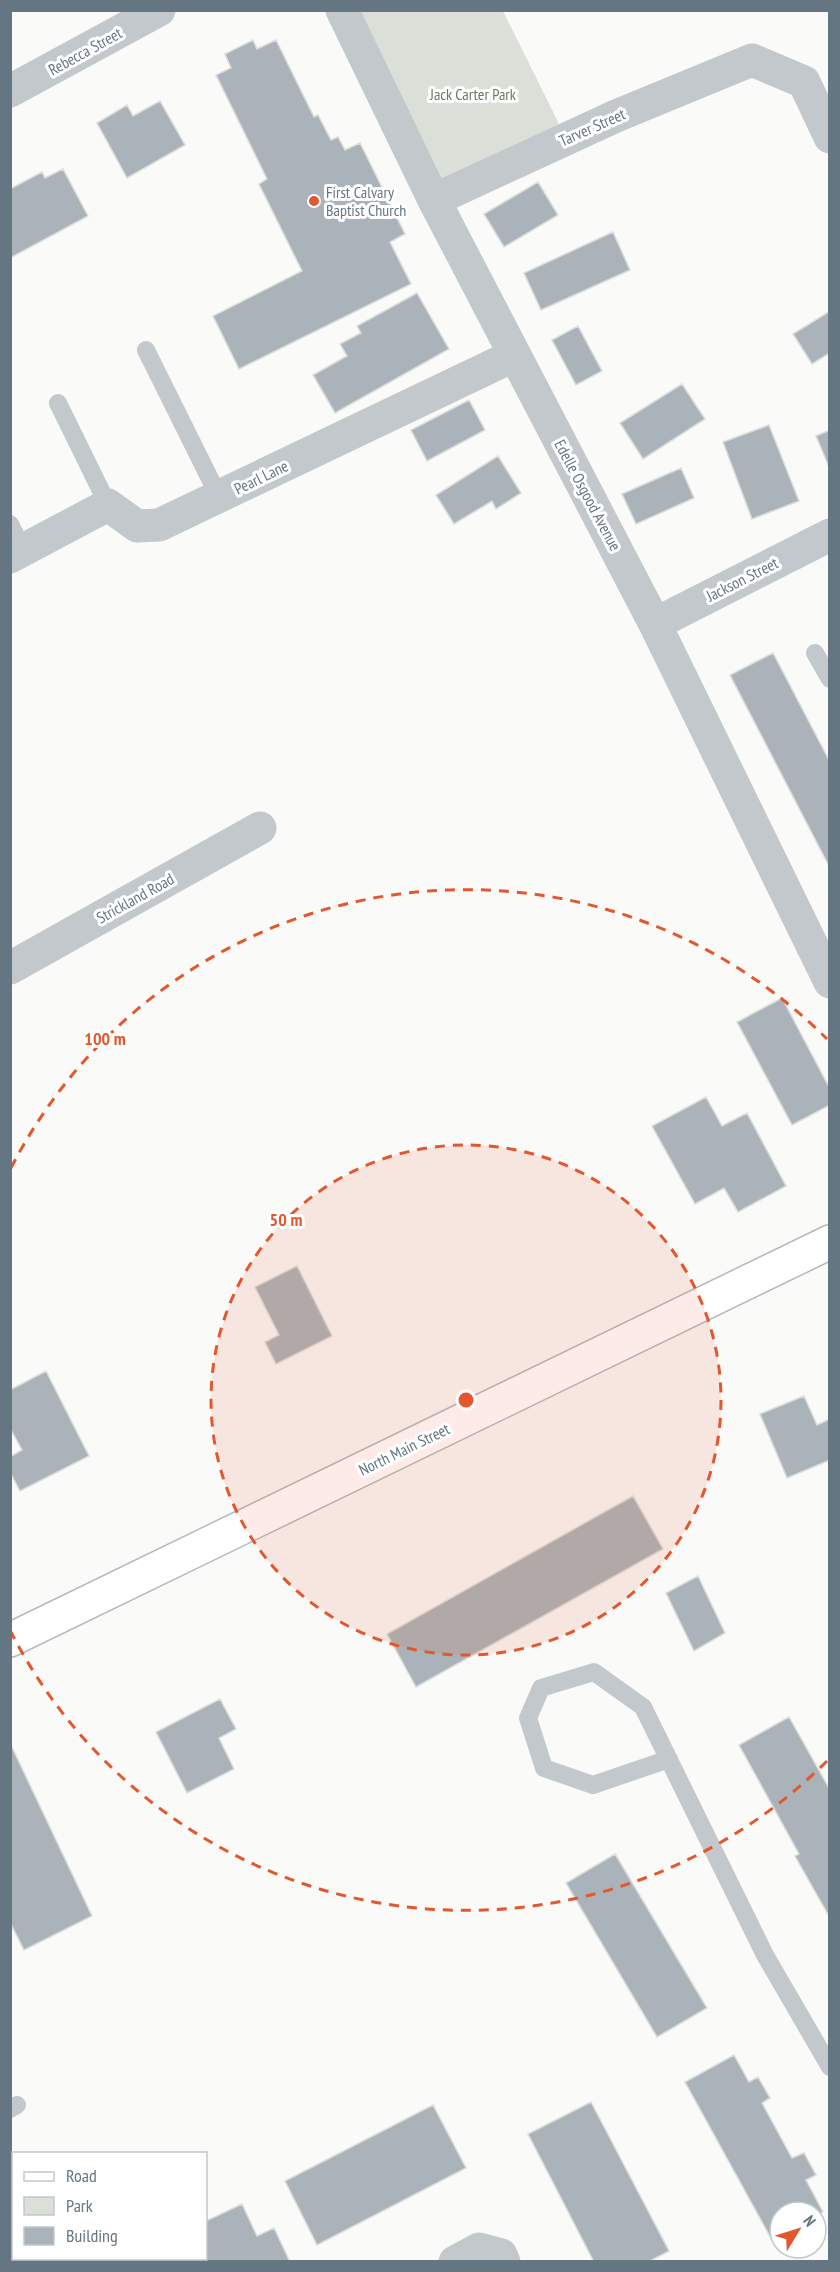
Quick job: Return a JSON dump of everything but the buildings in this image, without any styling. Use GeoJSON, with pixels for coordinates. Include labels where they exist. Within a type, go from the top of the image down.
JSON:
{"type":"FeatureCollection","features":[{"type":"Feature","properties":{"kind":"street","name":"Rebecca Street"},"geometry":{"type":"LineString","coordinates":[[10,91],[159,10]]}},
{"type":"Feature","properties":{"kind":"street","name":"Edelle Osgood Avenue"},"geometry":{"type":"LineString","coordinates":[[342,10],[434,200],[820,940],[830,982]]}},
{"type":"Feature","properties":{"kind":"street","name":"Tarver Street"},"geometry":{"type":"LineString","coordinates":[[434,200],[616,116],[752,60],[804,82],[830,137]]}},
{"type":"Feature","properties":{"kind":"street","name":"Pearl Lane"},"geometry":{"type":"LineString","coordinates":[[108,505],[137,526],[159,525],[514,355]]}},
{"type":"Feature","properties":{"kind":"street"},"geometry":{"type":"LineString","coordinates":[[15,543],[108,505]]}},
{"type":"Feature","properties":{"kind":"street","name":"Jackson Street"},"geometry":{"type":"LineString","coordinates":[[655,624],[830,535]]}},
{"type":"Feature","properties":{"kind":"street","name":"Strickland Road"},"geometry":{"type":"LineString","coordinates":[[10,968],[260,828]]}},
{"type":"Feature","properties":{"kind":"street","name":"North Main Street"},"geometry":{"type":"LineString","coordinates":[[10,1640],[830,1242]]}},
{"type":"Feature","properties":{"kind":"street"},"geometry":{"type":"LineString","coordinates":[[455,2262],[479,2249],[501,2255],[504,2262]]}},
{"type":"Feature","properties":{"kind":"lane"},"geometry":{"type":"LineString","coordinates":[[146,350],[219,497]]}},
{"type":"Feature","properties":{"kind":"lane"},"geometry":{"type":"LineString","coordinates":[[58,404],[108,505]]}},
{"type":"Feature","properties":{"kind":"lane"},"geometry":{"type":"LineString","coordinates":[[815,653],[830,679]]}},
{"type":"Feature","properties":{"kind":"lane"},"geometry":{"type":"LineString","coordinates":[[669,1759],[593,1785],[544,1768],[528,1718],[541,1688],[594,1672],[643,1707],[669,1759],[765,1955],[830,2067]]}},
{"type":"Feature","properties":{"kind":"green space","name":"Jack Carter Park"},"geometry":{"type":"Polygon","coordinates":[[[360,11],[503,11],[559,124],[444,182],[360,11]]]}},
{"type":"Feature","properties":{"kind":"place","name":"First Calvary Baptist Church"},"geometry":{"type":"Point","coordinates":[314,201]}}]}
